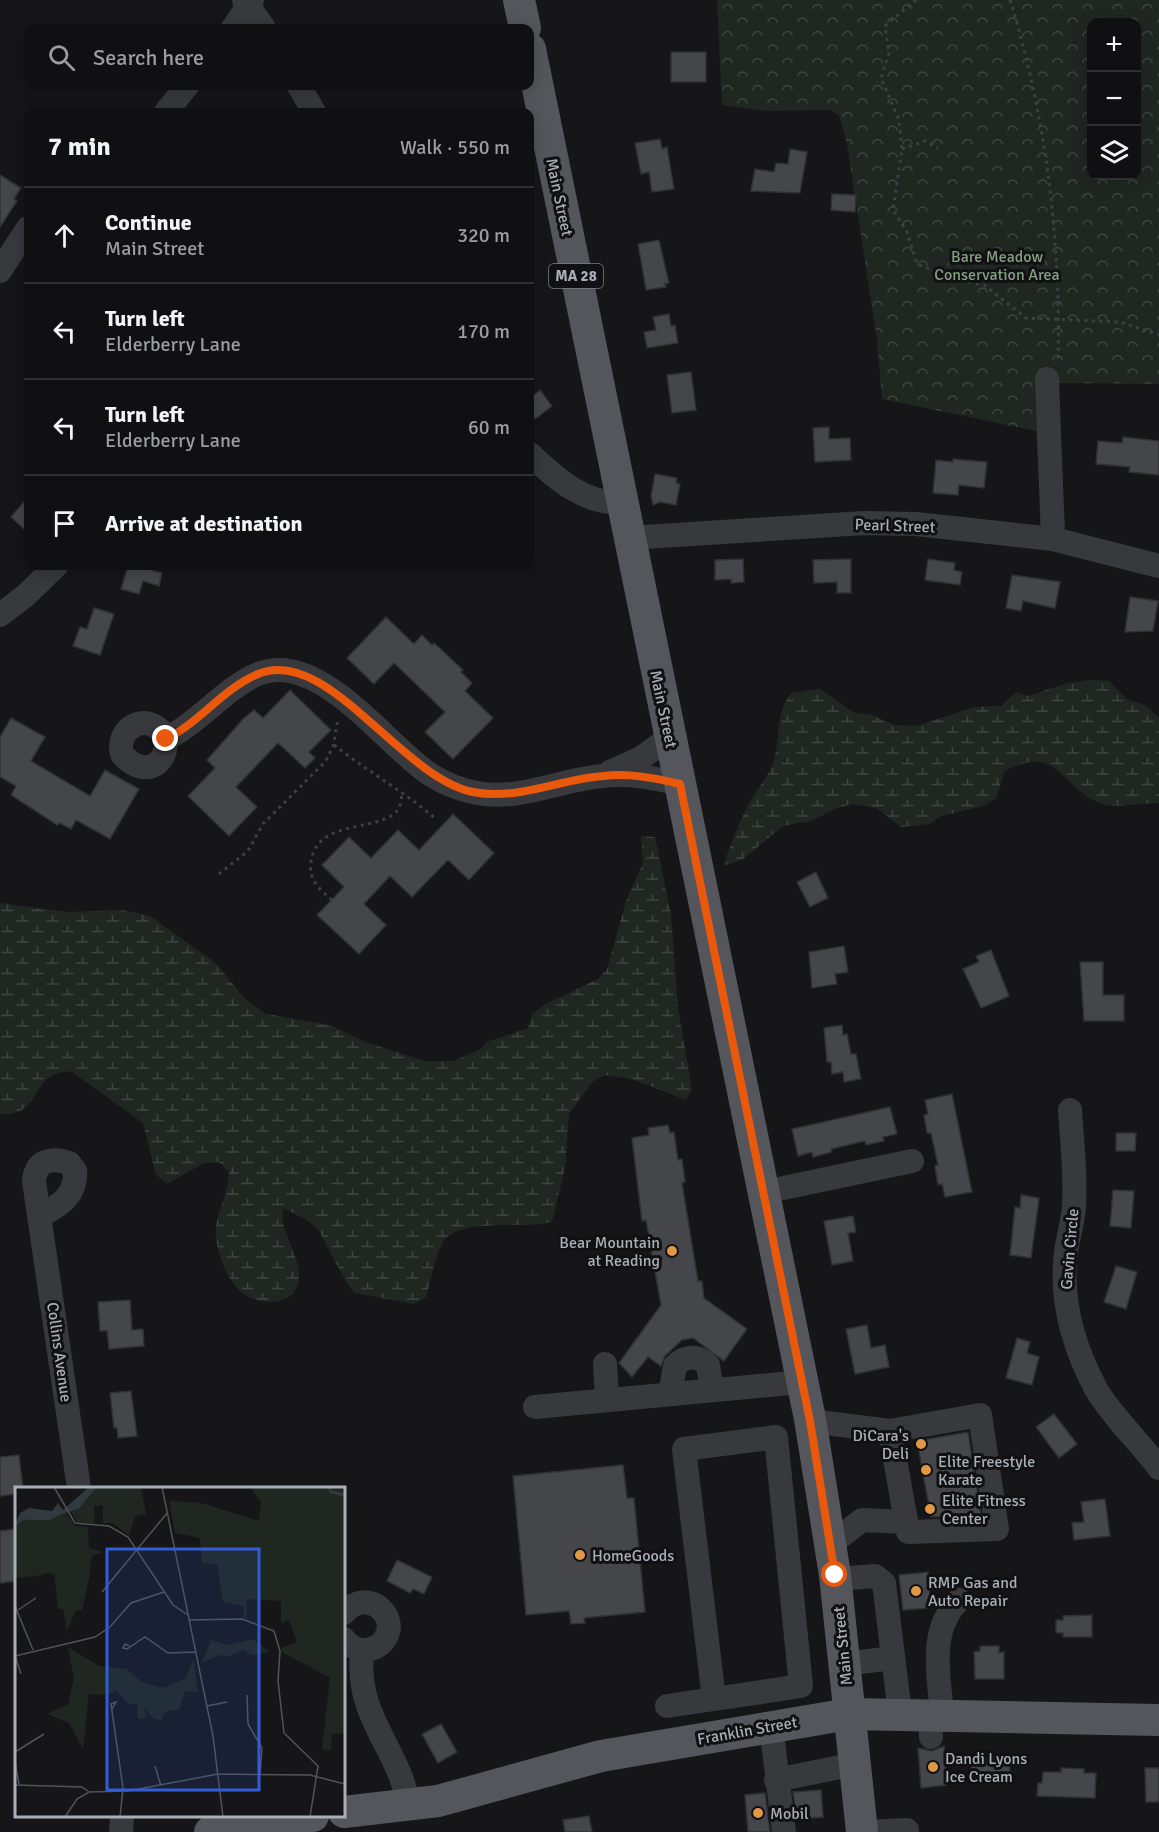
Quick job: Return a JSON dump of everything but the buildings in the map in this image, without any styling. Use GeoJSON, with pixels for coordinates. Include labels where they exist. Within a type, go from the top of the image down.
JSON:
{"type":"FeatureCollection","features":[{"type":"Feature","properties":{"kind":"main road"},"geometry":{"type":"LineString","coordinates":[[519,0],[524,24]]}},
{"type":"Feature","properties":{"kind":"main road","name":"Main Street"},"geometry":{"type":"LineString","coordinates":[[534,69],[810,1421],[836,1579],[863,1832]]}},
{"type":"Feature","properties":{"kind":"main road","name":"Franklin Street"},"geometry":{"type":"LineString","coordinates":[[345,1812],[409,1807],[461,1796],[601,1756],[771,1725],[849,1714],[926,1719],[1159,1720]]}},
{"type":"Feature","properties":{"kind":"main road"},"geometry":{"type":"LineString","coordinates":[[210,1832],[301,1817]]}},
{"type":"Feature","properties":{"kind":"street"},"geometry":{"type":"LineString","coordinates":[[235,24],[249,2],[262,24]]}},
{"type":"Feature","properties":{"kind":"street"},"geometry":{"type":"LineString","coordinates":[[169,108],[184,90]]}},
{"type":"Feature","properties":{"kind":"street"},"geometry":{"type":"LineString","coordinates":[[301,90],[312,108]]}},
{"type":"Feature","properties":{"kind":"street"},"geometry":{"type":"LineString","coordinates":[[0,271],[24,234]]}},
{"type":"Feature","properties":{"kind":"street"},"geometry":{"type":"LineString","coordinates":[[1053,375],[1053,539]]}},
{"type":"Feature","properties":{"kind":"street"},"geometry":{"type":"LineString","coordinates":[[534,458],[550,473],[587,497],[621,503]]}},
{"type":"Feature","properties":{"kind":"street","name":"Pearl Street"},"geometry":{"type":"LineString","coordinates":[[628,538],[864,523],[927,525],[1053,539],[1159,566]]}},
{"type":"Feature","properties":{"kind":"street"},"geometry":{"type":"LineString","coordinates":[[0,615],[25,596],[52,570]]}},
{"type":"Feature","properties":{"kind":"street"},"geometry":{"type":"LineString","coordinates":[[166,739],[201,717],[243,682],[269,670],[288,670],[305,674],[345,702],[416,764],[445,783],[466,791],[513,794],[602,776],[644,776],[680,784]]}},
{"type":"Feature","properties":{"kind":"street"},"geometry":{"type":"LineString","coordinates":[[602,776],[640,758],[670,737]]}},
{"type":"Feature","properties":{"kind":"street","name":"Gavin Circle"},"geometry":{"type":"LineString","coordinates":[[1070,1110],[1074,1209],[1064,1276],[1068,1315],[1073,1334],[1096,1388],[1106,1404],[1159,1468]]}},
{"type":"Feature","properties":{"kind":"street"},"geometry":{"type":"LineString","coordinates":[[764,1192],[912,1161]]}},
{"type":"Feature","properties":{"kind":"street","name":"Collins Avenue"},"geometry":{"type":"LineString","coordinates":[[40,1215],[79,1487]]}},
{"type":"Feature","properties":{"kind":"street"},"geometry":{"type":"LineString","coordinates":[[670,1394],[675,1366],[688,1358],[700,1358],[708,1365],[712,1390]]}},
{"type":"Feature","properties":{"kind":"street"},"geometry":{"type":"LineString","coordinates":[[605,1364],[608,1400]]}},
{"type":"Feature","properties":{"kind":"street"},"geometry":{"type":"LineString","coordinates":[[535,1407],[802,1382]]}},
{"type":"Feature","properties":{"kind":"street"},"geometry":{"type":"LineString","coordinates":[[810,1421],[890,1431],[980,1415],[997,1528],[909,1532],[890,1431]]}},
{"type":"Feature","properties":{"kind":"street"},"geometry":{"type":"LineString","coordinates":[[667,1706],[714,1699],[801,1686],[776,1437],[684,1449],[714,1699]]}},
{"type":"Feature","properties":{"kind":"street"},"geometry":{"type":"LineString","coordinates":[[831,1544],[862,1520],[906,1522]]}},
{"type":"Feature","properties":{"kind":"street"},"geometry":{"type":"LineString","coordinates":[[836,1579],[875,1576],[883,1581],[893,1658],[926,1719]]}},
{"type":"Feature","properties":{"kind":"street"},"geometry":{"type":"LineString","coordinates":[[926,1719],[938,1665],[938,1637],[952,1607],[959,1600]]}},
{"type":"Feature","properties":{"kind":"street"},"geometry":{"type":"LineString","coordinates":[[345,1612],[352,1605],[366,1602],[379,1607],[386,1614],[389,1623],[386,1637],[376,1647],[353,1645],[365,1702],[405,1783],[409,1807]]}},
{"type":"Feature","properties":{"kind":"street"},"geometry":{"type":"LineString","coordinates":[[844,1664],[893,1658]]}},
{"type":"Feature","properties":{"kind":"street"},"geometry":{"type":"LineString","coordinates":[[771,1725],[784,1832]]}},
{"type":"Feature","properties":{"kind":"street"},"geometry":{"type":"LineString","coordinates":[[776,1780],[855,1764]]}},
{"type":"Feature","properties":{"kind":"street"},"geometry":{"type":"LineString","coordinates":[[120,1832],[122,1817]]}},
{"type":"Feature","properties":{"kind":"street"},"geometry":{"type":"LineString","coordinates":[[863,1832],[907,1830]]}},
{"type":"Feature","properties":{"kind":"path"},"geometry":{"type":"LineString","coordinates":[[916,0],[885,26],[889,53],[881,78],[899,120],[902,149],[893,210],[907,232],[917,264],[954,279],[984,285],[1026,318],[1120,322],[1159,335]]}},
{"type":"Feature","properties":{"kind":"path"},"geometry":{"type":"LineString","coordinates":[[1010,0],[1029,70],[1040,126],[1054,239],[1059,320],[1053,375]]}},
{"type":"Feature","properties":{"kind":"path"},"geometry":{"type":"LineString","coordinates":[[902,149],[925,141],[938,148]]}},
{"type":"Feature","properties":{"kind":"path"},"geometry":{"type":"LineString","coordinates":[[219,874],[249,851],[263,824],[325,762],[334,745],[338,719],[345,702]]}},
{"type":"Feature","properties":{"kind":"path"},"geometry":{"type":"LineString","coordinates":[[334,745],[437,820]]}},
{"type":"Feature","properties":{"kind":"path"},"geometry":{"type":"LineString","coordinates":[[332,900],[312,878],[310,864],[314,850],[327,838],[343,830],[392,815],[400,805],[402,793]]}},
{"type":"Feature","properties":{"kind":"green space","name":"Bare Meadow Conservation Area"},"geometry":{"type":"Polygon","coordinates":[[[717,0],[1159,0],[1159,384],[1058,383],[1065,528],[1042,523],[1036,431],[882,399],[877,340],[847,144],[839,115],[830,110],[766,111],[722,105],[717,0]]]}},
{"type":"Feature","properties":{"kind":"green space"},"geometry":{"type":"Polygon","coordinates":[[[1090,680],[1109,681],[1127,699],[1147,706],[1159,718],[1159,803],[1102,804],[1077,789],[1059,771],[1049,765],[1038,762],[1023,764],[1005,771],[996,798],[984,806],[941,816],[930,824],[901,827],[876,808],[852,804],[837,808],[811,821],[783,826],[742,860],[723,866],[746,809],[774,760],[783,709],[791,693],[820,689],[853,712],[872,715],[895,725],[917,726],[974,707],[1001,706],[1016,692],[1028,696],[1067,683],[1090,680]]]}},
{"type":"Feature","properties":{"kind":"green space"},"geometry":{"type":"Polygon","coordinates":[[[641,836],[655,837],[671,914],[678,1007],[692,1089],[686,1100],[632,1079],[604,1075],[592,1082],[569,1114],[565,1168],[552,1222],[476,1227],[450,1235],[439,1250],[426,1297],[414,1304],[355,1293],[346,1282],[319,1231],[309,1221],[283,1208],[284,1228],[298,1268],[297,1287],[292,1294],[278,1301],[260,1301],[244,1294],[227,1272],[216,1239],[217,1222],[227,1189],[229,1172],[219,1162],[204,1163],[167,1184],[156,1175],[143,1123],[72,1072],[58,1073],[49,1078],[24,1109],[14,1113],[0,1114],[0,903],[68,912],[122,910],[150,916],[217,964],[244,998],[266,1014],[330,1025],[365,1042],[425,1061],[453,1061],[479,1050],[489,1041],[528,1028],[532,1014],[545,1004],[598,979],[607,969],[626,901],[643,863],[641,836]]]}},
{"type":"Feature","properties":{"kind":"place","name":"Bear Mountain at Reading"},"geometry":{"type":"Point","coordinates":[672,1251]}},
{"type":"Feature","properties":{"kind":"place","name":"DiCara's Deli"},"geometry":{"type":"Point","coordinates":[921,1444]}},
{"type":"Feature","properties":{"kind":"place","name":"Elite Freestyle Karate"},"geometry":{"type":"Point","coordinates":[926,1470]}},
{"type":"Feature","properties":{"kind":"place","name":"Elite Fitness Center"},"geometry":{"type":"Point","coordinates":[930,1509]}},
{"type":"Feature","properties":{"kind":"place","name":"HomeGoods"},"geometry":{"type":"Point","coordinates":[580,1555]}},
{"type":"Feature","properties":{"kind":"place","name":"RMP Gas and Auto Repair"},"geometry":{"type":"Point","coordinates":[916,1591]}},
{"type":"Feature","properties":{"kind":"place","name":"Dandi Lyons Ice Cream"},"geometry":{"type":"Point","coordinates":[933,1767]}},
{"type":"Feature","properties":{"kind":"place","name":"Mobil"},"geometry":{"type":"Point","coordinates":[758,1813]}},
{"type":"Feature","properties":{"kind":"route"},"geometry":{"type":"LineString","coordinates":[[166,739],[183,730],[232,690],[256,675],[278,669],[296,671],[317,680],[365,718],[416,764],[445,783],[466,791],[497,795],[513,794],[602,776],[624,775],[644,776],[680,784],[810,1421],[835,1575]]}}]}
